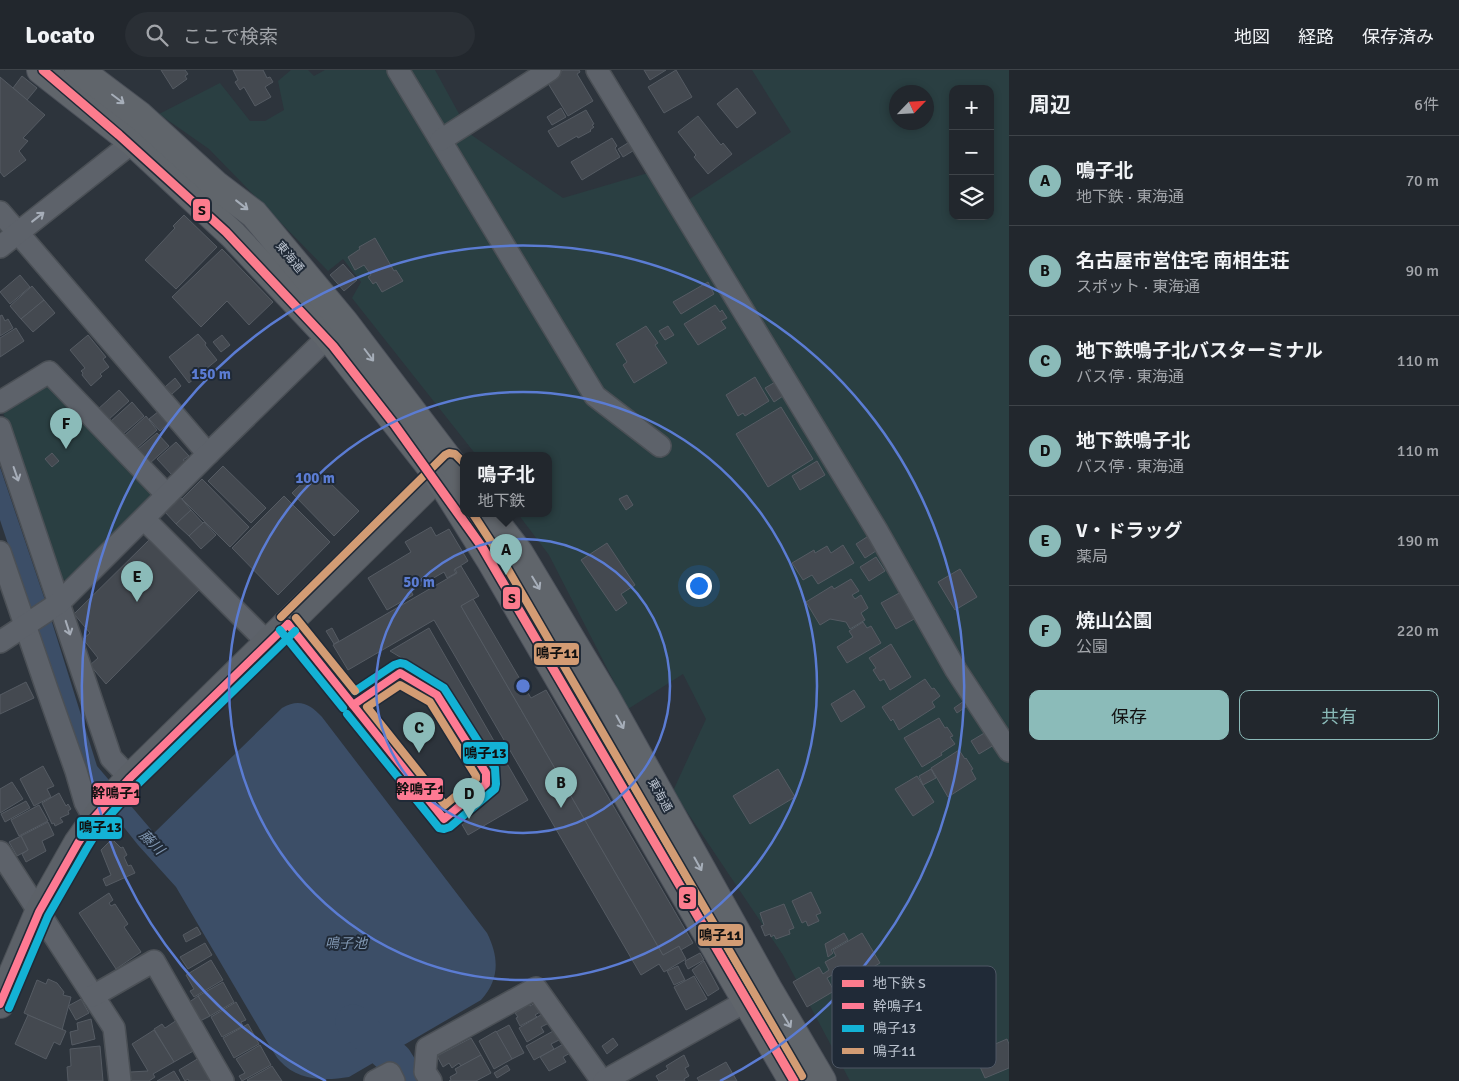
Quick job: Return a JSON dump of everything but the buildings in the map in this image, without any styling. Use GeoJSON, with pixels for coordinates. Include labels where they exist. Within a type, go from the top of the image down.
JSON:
{"type":"FeatureCollection","features":[{"type":"Feature","properties":{"kind":"main road","name":"東海通"},"geometry":{"type":"LineString","coordinates":[[41,70],[134,142],[336,329]]}},
{"type":"Feature","properties":{"kind":"main road","name":"東海通"},"geometry":{"type":"LineString","coordinates":[[79,70],[140,116],[218,186],[254,214],[336,329],[451,473],[460,493]]}},
{"type":"Feature","properties":{"kind":"main road","name":"東海通"},"geometry":{"type":"LineString","coordinates":[[471,517],[490,559],[757,995],[822,1081]]}},
{"type":"Feature","properties":{"kind":"main road","name":"東海通"},"geometry":{"type":"LineString","coordinates":[[491,517],[518,553],[606,698],[757,995],[793,1081]]}},
{"type":"Feature","properties":{"kind":"street"},"geometry":{"type":"LineString","coordinates":[[398,70],[595,396],[660,446]]}},
{"type":"Feature","properties":{"kind":"street"},"geometry":{"type":"LineString","coordinates":[[441,140],[550,70]]}},
{"type":"Feature","properties":{"kind":"street"},"geometry":{"type":"LineString","coordinates":[[598,70],[876,529],[956,670],[1009,751]]}},
{"type":"Feature","properties":{"kind":"street"},"geometry":{"type":"LineString","coordinates":[[0,247],[134,142]]}},
{"type":"Feature","properties":{"kind":"street"},"geometry":{"type":"LineString","coordinates":[[0,212],[208,454]]}},
{"type":"Feature","properties":{"kind":"street"},"geometry":{"type":"LineString","coordinates":[[0,642],[56,605],[336,329]]}},
{"type":"Feature","properties":{"kind":"street"},"geometry":{"type":"LineString","coordinates":[[0,402],[49,372],[167,495]]}},
{"type":"Feature","properties":{"kind":"street"},"geometry":{"type":"LineString","coordinates":[[0,428],[56,605],[111,758],[126,782]]}},
{"type":"Feature","properties":{"kind":"street"},"geometry":{"type":"LineString","coordinates":[[0,1004],[39,912],[78,843],[98,813],[126,782],[269,644],[451,473]]}},
{"type":"Feature","properties":{"kind":"street"},"geometry":{"type":"LineString","coordinates":[[144,519],[269,644]]}},
{"type":"Feature","properties":{"kind":"street"},"geometry":{"type":"LineString","coordinates":[[0,552],[28,623],[85,802],[98,813]]}},
{"type":"Feature","properties":{"kind":"street"},"geometry":{"type":"LineString","coordinates":[[0,852],[114,1028],[120,1081]]}},
{"type":"Feature","properties":{"kind":"street"},"geometry":{"type":"LineString","coordinates":[[92,996],[154,961],[223,1081]]}},
{"type":"Feature","properties":{"kind":"street"},"geometry":{"type":"LineString","coordinates":[[431,1081],[425,1072],[427,1048],[536,988],[603,1081],[757,995]]}},
{"type":"Feature","properties":{"kind":"street"},"geometry":{"type":"LineString","coordinates":[[375,1081],[390,1073],[394,1081]]}},
{"type":"Feature","properties":{"kind":"green space"},"geometry":{"type":"Polygon","coordinates":[[[291,70],[308,70],[314,76],[325,70],[435,70],[470,134],[563,198],[648,173],[673,210],[791,132],[752,70],[1009,70],[1009,1081],[850,1081],[843,1068],[996,1068],[996,966],[832,966],[832,1047],[783,955],[673,791],[706,719],[683,674],[628,709],[549,555],[520,517],[552,517],[552,452],[474,452],[352,298],[361,282],[343,259],[328,271],[209,149],[159,114],[220,83],[250,121],[265,121],[284,110],[278,81],[291,70]]]}},
{"type":"Feature","properties":{"kind":"green space"},"geometry":{"type":"Polygon","coordinates":[[[42,382],[53,384],[154,497],[70,582],[60,578],[3,412],[7,403],[42,382]]]}},
{"type":"Feature","properties":{"kind":"water","name":"鳴子池"},"geometry":{"type":"Polygon","coordinates":[[[0,467],[46,603],[97,766],[154,833],[282,708],[294,703],[309,706],[322,717],[487,933],[494,951],[496,968],[492,984],[481,1000],[349,1077],[331,1079],[312,1078],[287,1068],[269,1045],[176,887],[138,845],[87,781],[0,520],[0,467]]]}},
{"type":"Feature","properties":{"kind":"waterway","name":"藤川"},"geometry":{"type":"LineString","coordinates":[[353,1022],[395,1060],[408,1081]]}},
{"type":"Feature","properties":{"kind":"metro line","name":"S"},"geometry":{"type":"LineString","coordinates":[[43,70],[119,135],[226,232],[333,346],[394,424],[460,516]]}},
{"type":"Feature","properties":{"kind":"metro line","name":"S"},"geometry":{"type":"LineString","coordinates":[[461,517],[482,547],[794,1081]]}},
{"type":"Feature","properties":{"kind":"transit line","name":"鳴子11"},"geometry":{"type":"LineString","coordinates":[[281,617],[445,455],[449,453],[455,454],[460,459]]}},
{"type":"Feature","properties":{"kind":"transit line","name":"鳴子11"},"geometry":{"type":"LineString","coordinates":[[475,517],[499,554],[802,1076]]}},
{"type":"Feature","properties":{"kind":"transit line","name":"鳴子11"},"geometry":{"type":"LineString","coordinates":[[296,618],[355,691]]}},
{"type":"Feature","properties":{"kind":"transit line","name":"幹鳴子1"},"geometry":{"type":"LineString","coordinates":[[288,624],[353,705]]}},
{"type":"Feature","properties":{"kind":"transit line","name":"幹鳴子1"},"geometry":{"type":"LineString","coordinates":[[0,1004],[39,912],[94,818],[130,778],[288,624]]}},
{"type":"Feature","properties":{"kind":"transit line","name":"鳴子13"},"geometry":{"type":"LineString","coordinates":[[280,630],[343,708]]}},
{"type":"Feature","properties":{"kind":"transit line","name":"鳴子13"},"geometry":{"type":"LineString","coordinates":[[9,1008],[48,916],[102,824],[137,785],[295,631]]}},
{"type":"Feature","properties":{"kind":"transit line","name":"鳴子13"},"geometry":{"type":"LineString","coordinates":[[347,714],[439,828],[450,827],[495,789],[495,768],[444,688],[405,664],[400,663],[355,691]]}},
{"type":"Feature","properties":{"kind":"transit line","name":"幹鳴子1"},"geometry":{"type":"LineString","coordinates":[[400,673],[437,695],[486,773],[486,784],[444,819],[353,705],[400,673]]}},
{"type":"Feature","properties":{"kind":"transit line","name":"鳴子11"},"geometry":{"type":"LineString","coordinates":[[400,685],[430,702],[476,776],[476,779],[445,805],[367,707],[400,685]]}},
{"type":"Feature","properties":{"kind":"place","name":"焼山公園"},"geometry":{"type":"Point","coordinates":[66,449]}},
{"type":"Feature","properties":{"kind":"place","name":"鳴子北"},"geometry":{"type":"Point","coordinates":[506,575]}},
{"type":"Feature","properties":{"kind":"place","name":"V・ドラッグ"},"geometry":{"type":"Point","coordinates":[137,602]}},
{"type":"Feature","properties":{"kind":"place","name":"地下鉄鳴子北バスターミナル"},"geometry":{"type":"Point","coordinates":[419,753]}},
{"type":"Feature","properties":{"kind":"place","name":"名古屋市営住宅 南相生荘"},"geometry":{"type":"Point","coordinates":[561,808]}},
{"type":"Feature","properties":{"kind":"place","name":"地下鉄鳴子北"},"geometry":{"type":"Point","coordinates":[469,819]}}]}
